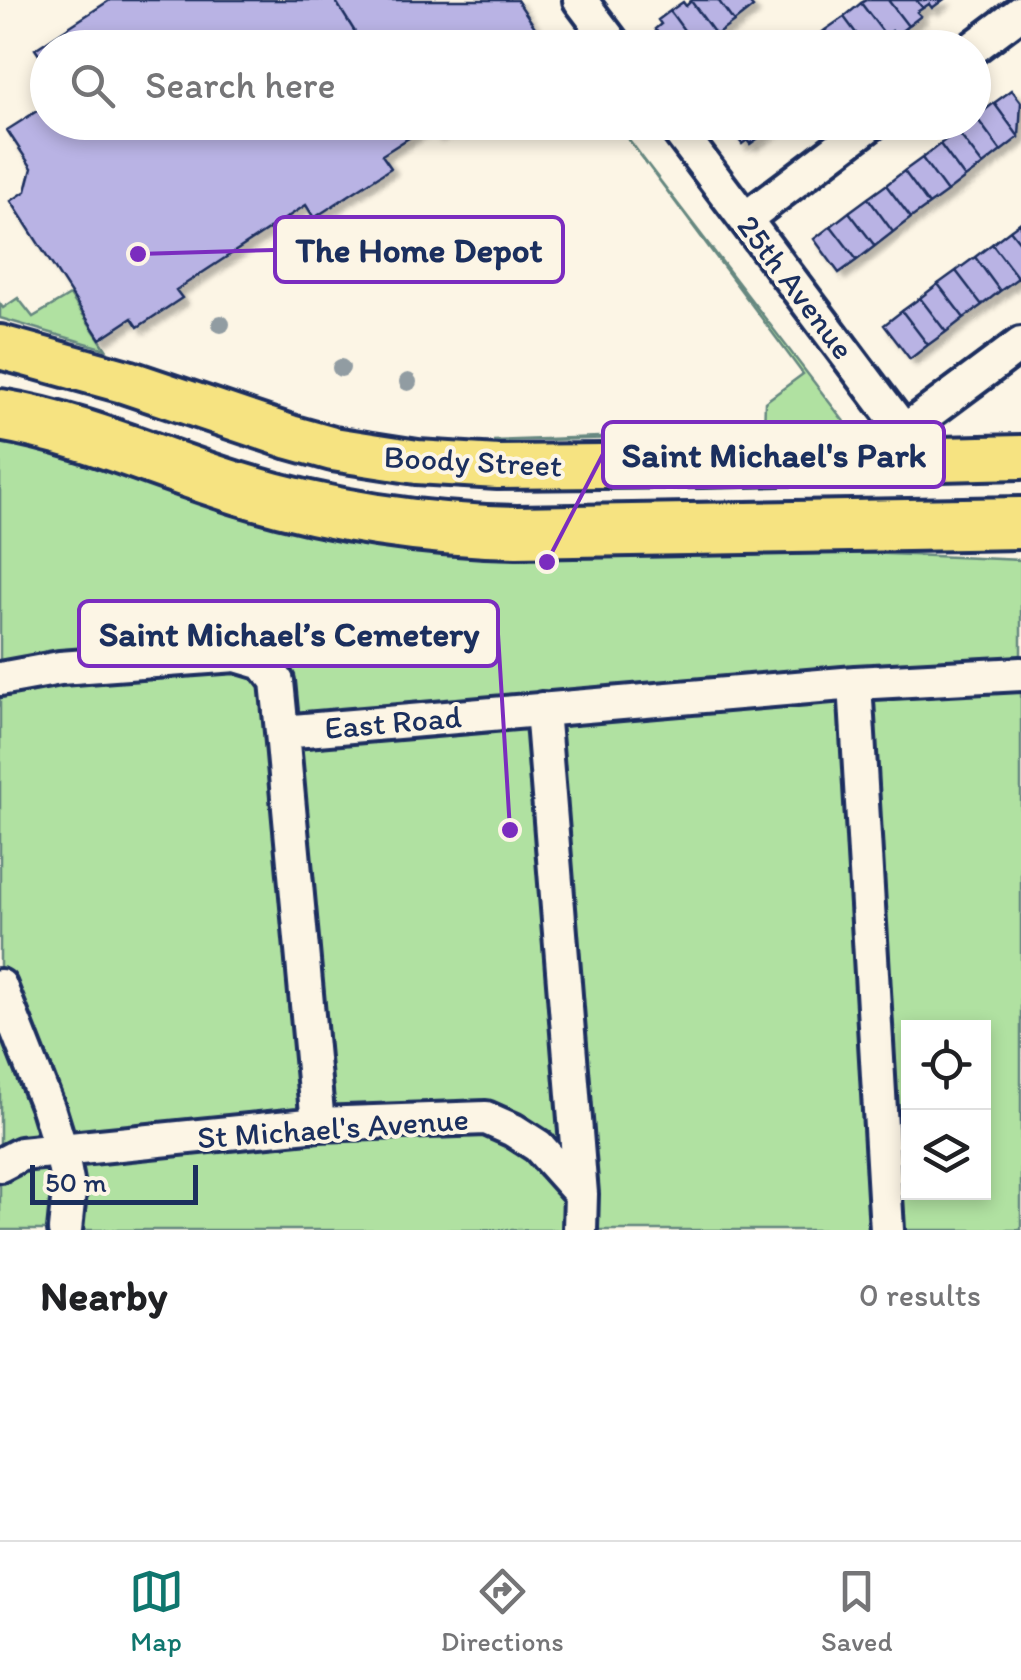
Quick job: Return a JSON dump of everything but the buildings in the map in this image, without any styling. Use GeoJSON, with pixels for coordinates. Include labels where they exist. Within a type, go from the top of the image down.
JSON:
{"type":"FeatureCollection","features":[{"type":"Feature","properties":{"kind":"highway"},"geometry":{"type":"LineString","coordinates":[[0,385],[127,414],[281,466],[400,491],[526,497],[1021,492]]}},
{"type":"Feature","properties":{"kind":"highway"},"geometry":{"type":"LineString","coordinates":[[0,415],[88,435],[235,488],[313,510],[436,529],[516,532],[1021,523]]}},
{"type":"Feature","properties":{"kind":"highway"},"geometry":{"type":"LineString","coordinates":[[0,432],[181,468]]}},
{"type":"Feature","properties":{"kind":"highway"},"geometry":{"type":"LineString","coordinates":[[811,528],[1021,545]]}},
{"type":"Feature","properties":{"kind":"main road","name":"Boody Street"},"geometry":{"type":"LineString","coordinates":[[0,348],[127,382],[333,449],[417,462],[498,467],[703,465],[904,445],[1021,456]]}},
{"type":"Feature","properties":{"kind":"street"},"geometry":{"type":"LineString","coordinates":[[583,1],[603,30]]}},
{"type":"Feature","properties":{"kind":"street"},"geometry":{"type":"LineString","coordinates":[[991,35],[1021,12]]}},
{"type":"Feature","properties":{"kind":"street","name":"25th Avenue"},"geometry":{"type":"LineString","coordinates":[[686,140],[904,445]]}},
{"type":"Feature","properties":{"kind":"street"},"geometry":{"type":"LineString","coordinates":[[745,219],[850,140]]}},
{"type":"Feature","properties":{"kind":"street"},"geometry":{"type":"LineString","coordinates":[[904,445],[1021,344]]}},
{"type":"Feature","properties":{"kind":"street","name":"East Road"},"geometry":{"type":"LineString","coordinates":[[0,679],[60,668],[236,655],[263,662],[277,681],[282,732],[855,683],[1021,674]]}},
{"type":"Feature","properties":{"kind":"street"},"geometry":{"type":"LineString","coordinates":[[855,683],[887,1230]]}},
{"type":"Feature","properties":{"kind":"street"},"geometry":{"type":"LineString","coordinates":[[542,709],[581,1194],[580,1230]]}},
{"type":"Feature","properties":{"kind":"street"},"geometry":{"type":"LineString","coordinates":[[282,732],[318,1124]]}},
{"type":"Feature","properties":{"kind":"street"},"geometry":{"type":"LineString","coordinates":[[0,986],[61,1150],[69,1192],[65,1230]]}},
{"type":"Feature","properties":{"kind":"street","name":"St Michael's Avenue"},"geometry":{"type":"LineString","coordinates":[[0,1165],[21,1154],[318,1124],[486,1118],[538,1146],[581,1194]]}},
{"type":"Feature","properties":{"kind":"green space"},"geometry":{"type":"Polygon","coordinates":[[[642,157],[849,428],[839,433],[493,441],[764,431],[765,402],[803,374],[642,157]]]}},
{"type":"Feature","properties":{"kind":"green space"},"geometry":{"type":"Polygon","coordinates":[[[70,295],[106,349],[0,318],[0,304],[3,308],[18,298],[33,317],[70,295]]]}},
{"type":"Feature","properties":{"kind":"green space"},"geometry":{"type":"Polygon","coordinates":[[[0,442],[117,468],[801,550],[1021,560],[1021,1230],[0,1230],[0,442]]]}},
{"type":"Feature","properties":{"kind":"place","name":"The Home Depot"},"geometry":{"type":"Point","coordinates":[138,254]}},
{"type":"Feature","properties":{"kind":"place","name":"Saint Michael's Park"},"geometry":{"type":"Point","coordinates":[547,562]}},
{"type":"Feature","properties":{"kind":"place","name":"Saint Michael’s Cemetery"},"geometry":{"type":"Point","coordinates":[510,830]}}]}
